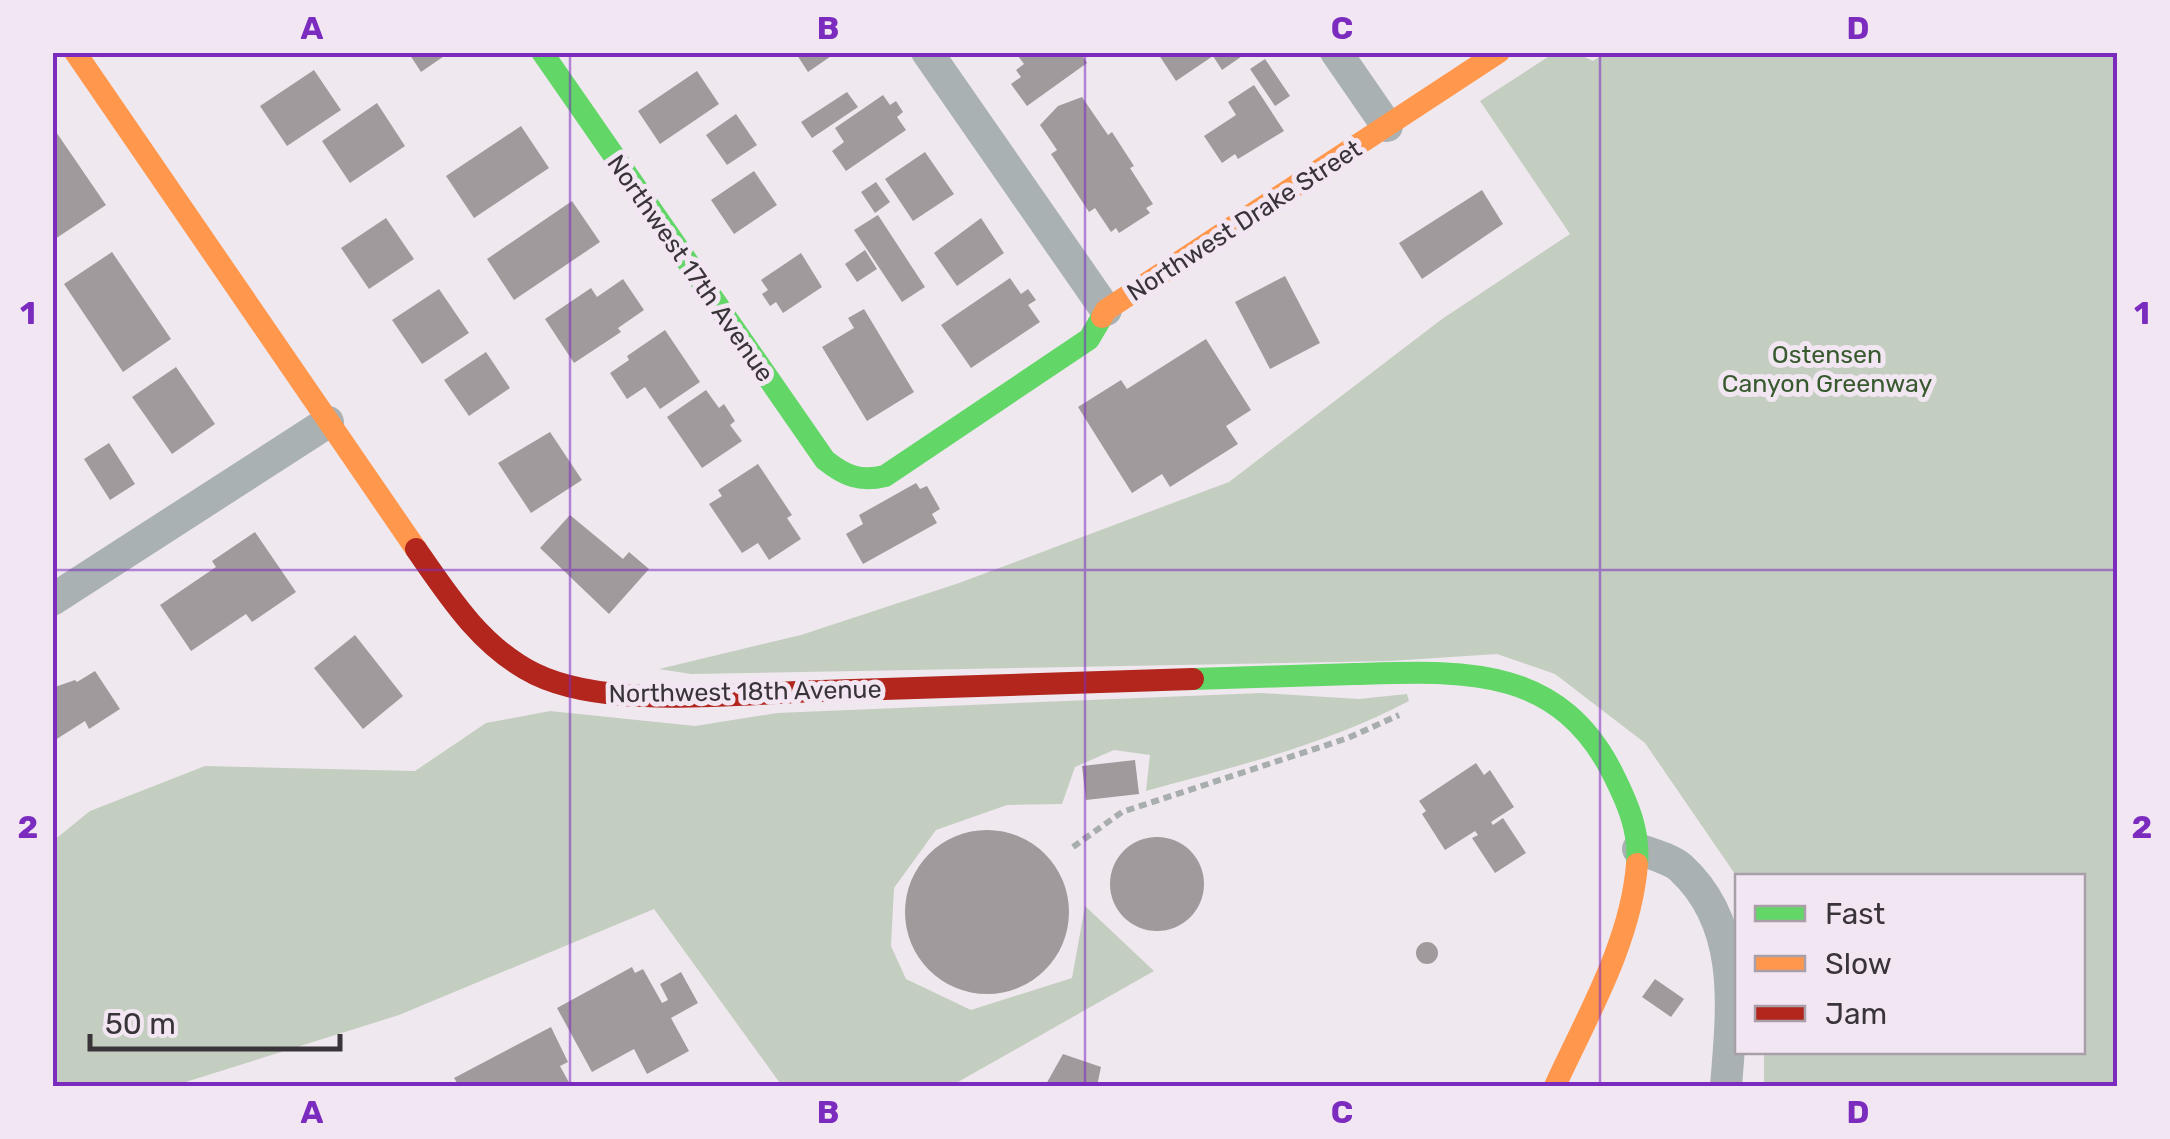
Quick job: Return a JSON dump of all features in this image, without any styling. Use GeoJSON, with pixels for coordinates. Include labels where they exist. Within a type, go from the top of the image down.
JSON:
{"type":"FeatureCollection","features":[{"type":"Feature","properties":{"kind":"street","name":"Northwest 18th Avenue"},"geometry":{"type":"LineString","coordinates":[[76,52],[454,604],[492,646],[541,678],[611,696],[1316,674],[1447,672],[1482,676],[1512,681],[1547,696],[1580,723],[1597,744],[1622,790],[1638,849]]}},
{"type":"Feature","properties":{"kind":"street","name":"Northwest 17th Avenue"},"geometry":{"type":"LineString","coordinates":[[542,52],[824,460],[846,478]]}},
{"type":"Feature","properties":{"kind":"street"},"geometry":{"type":"LineString","coordinates":[[927,52],[1106,310]]}},
{"type":"Feature","properties":{"kind":"street"},"geometry":{"type":"LineString","coordinates":[[1336,52],[1388,126]]}},
{"type":"Feature","properties":{"kind":"street","name":"Northwest Drake Street"},"geometry":{"type":"LineString","coordinates":[[846,478],[863,482],[885,476],[1089,339],[1106,310],[1499,52]]}},
{"type":"Feature","properties":{"kind":"street"},"geometry":{"type":"LineString","coordinates":[[52,600],[328,422]]}},
{"type":"Feature","properties":{"kind":"street"},"geometry":{"type":"LineString","coordinates":[[1555,1086],[1626,916],[1638,849],[1679,865],[1714,908],[1731,965],[1726,1086]]}},
{"type":"Feature","properties":{"kind":"path"},"geometry":{"type":"LineString","coordinates":[[1073,847],[1122,812],[1348,738],[1415,707]]}},
{"type":"Feature","properties":{"kind":"green space","name":"Ostensen Canyon Greenway"},"geometry":{"type":"Polygon","coordinates":[[[1607,52],[2117,53],[2117,1086],[1764,1086],[1764,1054],[2085,1054],[2085,874],[1735,874],[1645,743],[1555,674],[1497,654],[1390,661],[691,674],[659,669],[801,635],[959,583],[1229,482],[1442,319],[1570,234],[1480,101],[1554,53],[1576,53],[1593,61],[1607,52]]]}},
{"type":"Feature","properties":{"kind":"green space"},"geometry":{"type":"Polygon","coordinates":[[[1261,693],[1359,699],[1407,694],[1409,701],[1313,742],[1146,791],[1150,755],[1114,750],[1075,767],[1062,804],[1007,805],[936,830],[894,888],[891,946],[906,979],[971,1010],[1072,978],[1085,906],[1154,971],[951,1086],[782,1086],[654,909],[399,1015],[173,1086],[53,1086],[53,841],[90,811],[205,766],[415,771],[486,723],[550,711],[695,726],[777,713],[1261,693]]]}},
{"type":"Feature","properties":{"kind":"building"},"geometry":{"type":"Polygon","coordinates":[[[408,52],[450,52],[421,72],[408,52]]]}},
{"type":"Feature","properties":{"kind":"building"},"geometry":{"type":"Polygon","coordinates":[[[795,52],[837,52],[808,72],[795,52]]]}},
{"type":"Feature","properties":{"kind":"building"},"geometry":{"type":"Polygon","coordinates":[[[1015,52],[1080,52],[1087,63],[1027,106],[1011,84],[1021,77],[1016,70],[1024,64],[1015,52]]]}},
{"type":"Feature","properties":{"kind":"building"},"geometry":{"type":"Polygon","coordinates":[[[1157,52],[1248,52],[1222,70],[1213,56],[1176,81],[1157,52]]]}},
{"type":"Feature","properties":{"kind":"building"},"geometry":{"type":"Polygon","coordinates":[[[1265,59],[1290,96],[1275,106],[1250,69],[1265,59]]]}},
{"type":"Feature","properties":{"kind":"building"},"geometry":{"type":"Polygon","coordinates":[[[314,70],[341,110],[287,146],[260,106],[314,70]]]}},
{"type":"Feature","properties":{"kind":"building"},"geometry":{"type":"Polygon","coordinates":[[[697,71],[719,104],[660,144],[638,111],[697,71]]]}},
{"type":"Feature","properties":{"kind":"building"},"geometry":{"type":"Polygon","coordinates":[[[1254,85],[1284,131],[1238,159],[1235,154],[1222,163],[1204,136],[1236,115],[1228,102],[1254,85]]]}},
{"type":"Feature","properties":{"kind":"building"},"geometry":{"type":"Polygon","coordinates":[[[847,92],[858,107],[812,138],[801,122],[847,92]]]}},
{"type":"Feature","properties":{"kind":"building"},"geometry":{"type":"Polygon","coordinates":[[[883,95],[890,105],[896,101],[903,112],[897,117],[906,130],[846,171],[832,151],[844,142],[835,128],[883,95]]]}},
{"type":"Feature","properties":{"kind":"building"},"geometry":{"type":"Polygon","coordinates":[[[1082,97],[1108,135],[1112,132],[1153,204],[1146,208],[1150,213],[1119,233],[1116,228],[1111,232],[1095,208],[1089,212],[1051,154],[1057,150],[1040,125],[1058,106],[1082,97]]]}},
{"type":"Feature","properties":{"kind":"building"},"geometry":{"type":"Polygon","coordinates":[[[377,103],[405,146],[350,183],[322,141],[377,103]]]}},
{"type":"Feature","properties":{"kind":"building"},"geometry":{"type":"Polygon","coordinates":[[[736,114],[757,145],[727,165],[706,135],[736,114]]]}},
{"type":"Feature","properties":{"kind":"building"},"geometry":{"type":"Polygon","coordinates":[[[52,126],[106,205],[52,241],[52,126]]]}},
{"type":"Feature","properties":{"kind":"building"},"geometry":{"type":"Polygon","coordinates":[[[521,126],[549,168],[474,218],[446,176],[521,126]]]}},
{"type":"Feature","properties":{"kind":"building"},"geometry":{"type":"Polygon","coordinates":[[[925,152],[954,194],[913,221],[885,179],[925,152]]]}},
{"type":"Feature","properties":{"kind":"building"},"geometry":{"type":"Polygon","coordinates":[[[754,171],[777,205],[734,234],[711,200],[754,171]]]}},
{"type":"Feature","properties":{"kind":"building"},"geometry":{"type":"Polygon","coordinates":[[[876,182],[890,202],[875,213],[861,192],[876,182]]]}},
{"type":"Feature","properties":{"kind":"building"},"geometry":{"type":"Polygon","coordinates":[[[1482,190],[1503,224],[1422,279],[1399,243],[1482,190]]]}},
{"type":"Feature","properties":{"kind":"building"},"geometry":{"type":"Polygon","coordinates":[[[572,201],[600,242],[514,300],[487,259],[572,201]]]}},
{"type":"Feature","properties":{"kind":"building"},"geometry":{"type":"Polygon","coordinates":[[[878,215],[925,287],[902,302],[854,230],[878,215]]]}},
{"type":"Feature","properties":{"kind":"building"},"geometry":{"type":"Polygon","coordinates":[[[386,218],[414,259],[369,289],[341,248],[386,218]]]}},
{"type":"Feature","properties":{"kind":"building"},"geometry":{"type":"Polygon","coordinates":[[[981,218],[1004,253],[957,286],[934,253],[981,218]]]}},
{"type":"Feature","properties":{"kind":"building"},"geometry":{"type":"Polygon","coordinates":[[[865,250],[877,269],[857,282],[845,264],[865,250]]]}},
{"type":"Feature","properties":{"kind":"building"},"geometry":{"type":"Polygon","coordinates":[[[112,252],[171,339],[123,372],[64,284],[112,252]]]}},
{"type":"Feature","properties":{"kind":"building"},"geometry":{"type":"Polygon","coordinates":[[[801,253],[822,287],[783,313],[776,302],[770,306],[762,294],[768,290],[761,280],[801,253]]]}},
{"type":"Feature","properties":{"kind":"building"},"geometry":{"type":"Polygon","coordinates":[[[1285,276],[1320,343],[1270,369],[1235,302],[1285,276]]]}},
{"type":"Feature","properties":{"kind":"building"},"geometry":{"type":"Polygon","coordinates":[[[1010,278],[1021,294],[1028,289],[1036,300],[1028,305],[1040,322],[971,368],[941,325],[1010,278]]]}},
{"type":"Feature","properties":{"kind":"building"},"geometry":{"type":"Polygon","coordinates":[[[623,279],[644,310],[618,328],[621,332],[574,363],[545,319],[591,288],[597,297],[623,279]]]}},
{"type":"Feature","properties":{"kind":"building"},"geometry":{"type":"Polygon","coordinates":[[[439,289],[469,333],[422,364],[392,320],[439,289]]]}},
{"type":"Feature","properties":{"kind":"building"},"geometry":{"type":"Polygon","coordinates":[[[864,309],[914,392],[867,421],[822,347],[854,328],[848,318],[864,309]]]}},
{"type":"Feature","properties":{"kind":"building"},"geometry":{"type":"Polygon","coordinates":[[[665,330],[700,382],[660,409],[645,387],[627,399],[610,373],[665,330]]]}},
{"type":"Feature","properties":{"kind":"building"},"geometry":{"type":"Polygon","coordinates":[[[1206,339],[1251,410],[1226,426],[1238,444],[1170,487],[1162,474],[1132,493],[1078,407],[1121,380],[1127,389],[1206,339]]]}},
{"type":"Feature","properties":{"kind":"building"},"geometry":{"type":"Polygon","coordinates":[[[486,352],[510,388],[469,416],[444,380],[486,352]]]}},
{"type":"Feature","properties":{"kind":"building"},"geometry":{"type":"Polygon","coordinates":[[[176,367],[215,424],[172,454],[132,397],[176,367]]]}},
{"type":"Feature","properties":{"kind":"building"},"geometry":{"type":"Polygon","coordinates":[[[706,390],[719,408],[724,404],[735,421],[730,425],[742,441],[702,468],[667,417],[706,390]]]}},
{"type":"Feature","properties":{"kind":"building"},"geometry":{"type":"Polygon","coordinates":[[[550,432],[582,480],[531,513],[498,463],[550,432]]]}},
{"type":"Feature","properties":{"kind":"building"},"geometry":{"type":"Polygon","coordinates":[[[109,443],[135,484],[110,500],[84,459],[109,443]]]}},
{"type":"Feature","properties":{"kind":"building"},"geometry":{"type":"Polygon","coordinates":[[[758,464],[792,515],[787,518],[801,539],[769,560],[758,543],[742,553],[709,504],[722,496],[718,490],[758,464]]]}},
{"type":"Feature","properties":{"kind":"building"},"geometry":{"type":"Polygon","coordinates":[[[916,483],[920,489],[927,486],[940,509],[932,514],[937,523],[863,564],[846,534],[863,524],[859,515],[916,483]]]}},
{"type":"Feature","properties":{"kind":"building"},"geometry":{"type":"Polygon","coordinates":[[[570,515],[623,559],[629,552],[649,569],[609,614],[540,548],[570,515]]]}},
{"type":"Feature","properties":{"kind":"building"},"geometry":{"type":"Polygon","coordinates":[[[255,532],[296,592],[252,622],[246,614],[191,651],[160,605],[216,567],[212,561],[255,532]]]}},
{"type":"Feature","properties":{"kind":"building"},"geometry":{"type":"Polygon","coordinates":[[[355,635],[403,696],[363,729],[314,668],[355,635]]]}},
{"type":"Feature","properties":{"kind":"building"},"geometry":{"type":"Polygon","coordinates":[[[95,671],[120,709],[89,729],[85,721],[52,742],[52,688],[77,682],[95,671]]]}},
{"type":"Feature","properties":{"kind":"building"},"geometry":{"type":"Polygon","coordinates":[[[1135,760],[1139,794],[1086,800],[1082,766],[1135,760]]]}},
{"type":"Feature","properties":{"kind":"building"},"geometry":{"type":"Polygon","coordinates":[[[1476,763],[1484,775],[1490,770],[1514,807],[1491,822],[1493,825],[1503,818],[1526,853],[1495,873],[1472,838],[1478,835],[1475,831],[1445,850],[1422,814],[1426,811],[1419,801],[1476,763]]]}},
{"type":"Feature","properties":{"kind":"building"},"geometry":{"type":"Polygon","coordinates":[[[987,830],[1018,836],[1045,854],[1063,881],[1069,912],[1063,943],[1045,970],[1018,988],[987,994],[956,988],[929,970],[911,943],[905,912],[911,881],[929,854],[956,836],[987,830]]]}},
{"type":"Feature","properties":{"kind":"building"},"geometry":{"type":"Polygon","coordinates":[[[1157,837],[1175,841],[1190,851],[1200,866],[1204,884],[1200,902],[1190,917],[1175,927],[1157,931],[1139,927],[1124,917],[1114,902],[1110,884],[1114,866],[1124,851],[1139,841],[1157,837]]]}},
{"type":"Feature","properties":{"kind":"building"},"geometry":{"type":"Polygon","coordinates":[[[1423,942],[1431,942],[1438,953],[1431,964],[1423,964],[1416,957],[1416,949],[1423,942]]]}},
{"type":"Feature","properties":{"kind":"building"},"geometry":{"type":"Polygon","coordinates":[[[632,967],[635,973],[643,969],[662,1003],[668,1000],[660,984],[681,972],[698,1003],[671,1018],[689,1051],[647,1074],[634,1049],[592,1072],[557,1008],[632,967]]]}},
{"type":"Feature","properties":{"kind":"building"},"geometry":{"type":"Polygon","coordinates":[[[1655,979],[1684,999],[1671,1017],[1642,997],[1655,979]]]}},
{"type":"Feature","properties":{"kind":"building"},"geometry":{"type":"Polygon","coordinates":[[[551,1027],[568,1062],[560,1066],[571,1086],[459,1086],[454,1078],[551,1027]]]}},
{"type":"Feature","properties":{"kind":"building"},"geometry":{"type":"Polygon","coordinates":[[[1063,1054],[1101,1067],[1097,1086],[1045,1086],[1063,1054]]]}},
{"type":"Feature","properties":{"kind":"traffic: fast"},"geometry":{"type":"LineString","coordinates":[[542,52],[825,460],[846,474],[860,478],[885,476],[1089,339],[1102,317]]}},
{"type":"Feature","properties":{"kind":"traffic: fast"},"geometry":{"type":"LineString","coordinates":[[1193,679],[1433,673],[1470,675],[1536,694],[1566,712],[1592,739],[1614,776],[1632,819],[1637,864]]}},
{"type":"Feature","properties":{"kind":"traffic: slow"},"geometry":{"type":"LineString","coordinates":[[75,52],[416,549]]}},
{"type":"Feature","properties":{"kind":"traffic: slow"},"geometry":{"type":"LineString","coordinates":[[1102,317],[1106,310],[1499,52]]}},
{"type":"Feature","properties":{"kind":"traffic: slow"},"geometry":{"type":"LineString","coordinates":[[1555,1086],[1617,950],[1637,864]]}},
{"type":"Feature","properties":{"kind":"traffic: jam"},"geometry":{"type":"LineString","coordinates":[[416,549],[468,620],[499,650],[535,674],[599,692],[675,697],[1193,679]]}}]}
